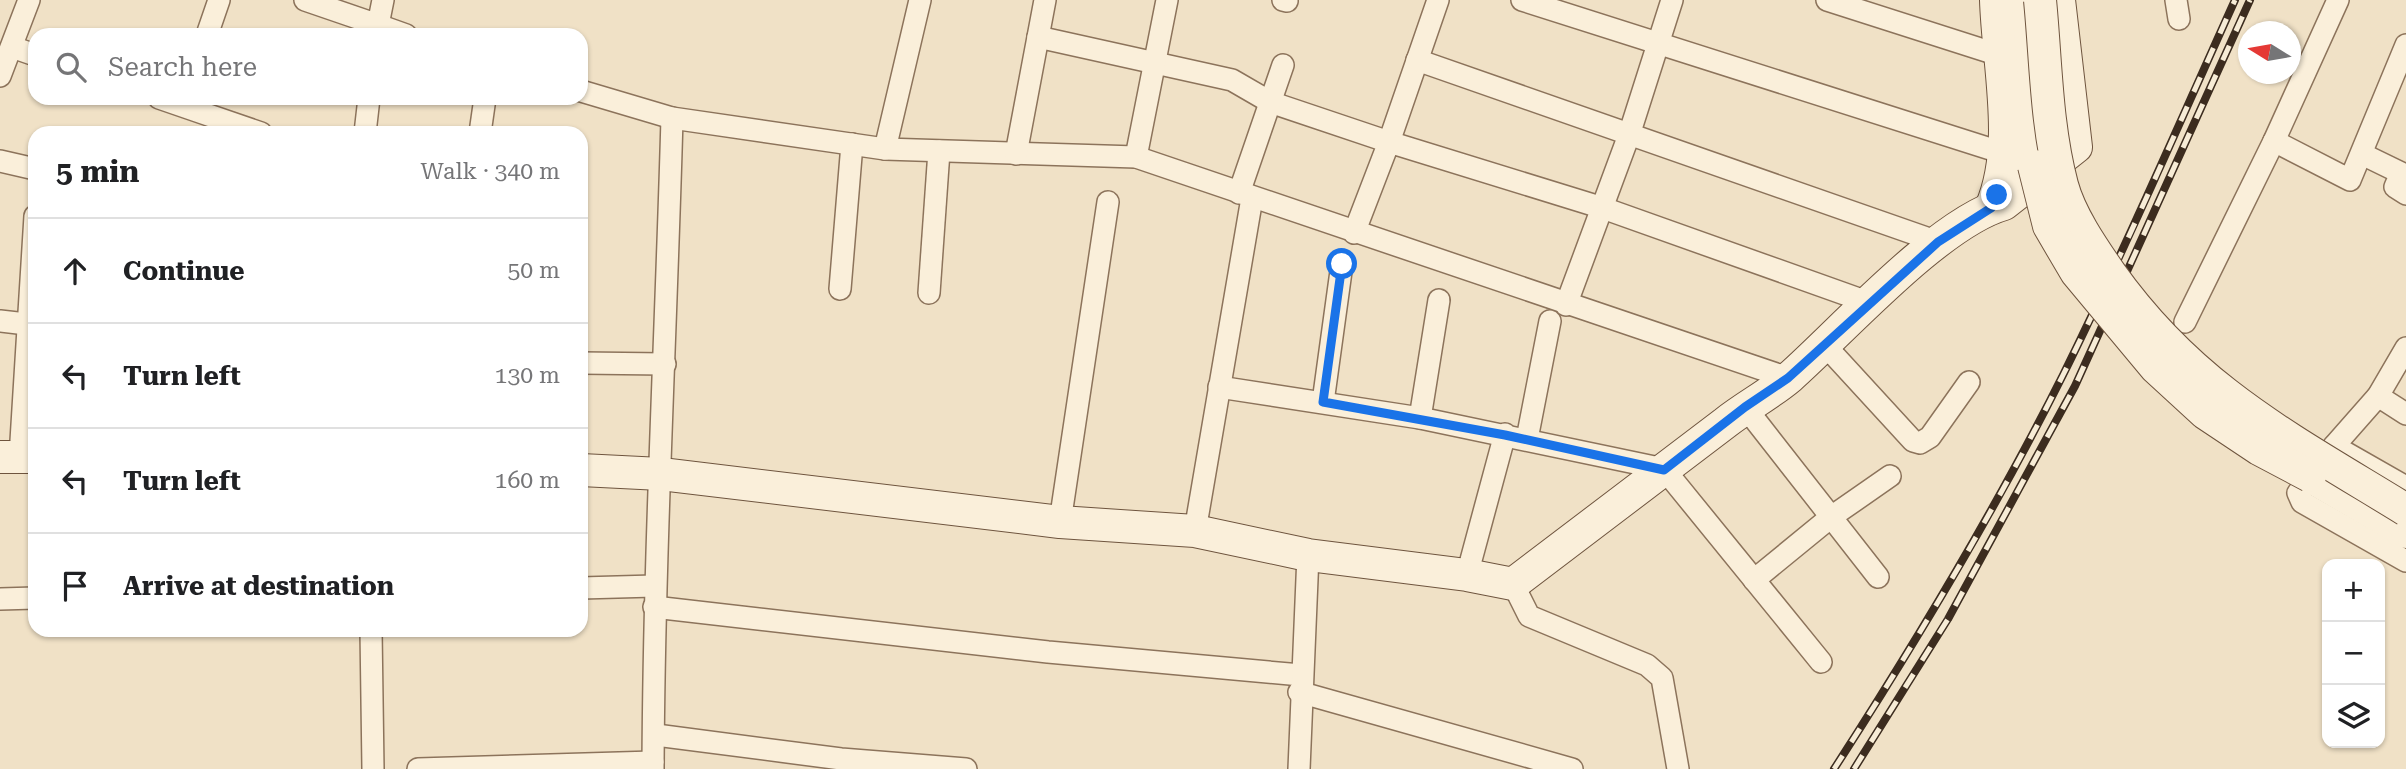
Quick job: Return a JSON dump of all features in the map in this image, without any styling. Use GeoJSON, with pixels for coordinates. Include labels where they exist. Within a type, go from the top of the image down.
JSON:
{"type":"FeatureCollection","features":[{"type":"Feature","properties":{"kind":"street"},"geometry":{"type":"LineString","coordinates":[[0,76],[29,0]]}},
{"type":"Feature","properties":{"kind":"street"},"geometry":{"type":"LineString","coordinates":[[209,28],[219,0]]}},
{"type":"Feature","properties":{"kind":"street"},"geometry":{"type":"LineString","coordinates":[[305,0],[372,28]]}},
{"type":"Feature","properties":{"kind":"street"},"geometry":{"type":"LineString","coordinates":[[377,28],[383,0]]}},
{"type":"Feature","properties":{"kind":"street"},"geometry":{"type":"LineString","coordinates":[[885,149],[920,0]]}},
{"type":"Feature","properties":{"kind":"street"},"geometry":{"type":"LineString","coordinates":[[1016,154],[1045,0]]}},
{"type":"Feature","properties":{"kind":"street"},"geometry":{"type":"LineString","coordinates":[[1136,157],[1167,0]]}},
{"type":"Feature","properties":{"kind":"street"},"geometry":{"type":"LineString","coordinates":[[1354,233],[1438,0]]}},
{"type":"Feature","properties":{"kind":"street"},"geometry":{"type":"LineString","coordinates":[[1522,0],[2003,153],[2028,185]]}},
{"type":"Feature","properties":{"kind":"street"},"geometry":{"type":"LineString","coordinates":[[1566,305],[1629,135],[1672,0]]}},
{"type":"Feature","properties":{"kind":"street"},"geometry":{"type":"LineString","coordinates":[[1827,0],[1999,55]]}},
{"type":"Feature","properties":{"kind":"street"},"geometry":{"type":"LineString","coordinates":[[1991,208],[2001,183],[2003,153],[1996,0]]}},
{"type":"Feature","properties":{"kind":"street"},"geometry":{"type":"LineString","coordinates":[[2022,0],[2034,166],[2049,226],[2076,272],[2156,368],[2205,413],[2259,449],[2406,532]]}},
{"type":"Feature","properties":{"kind":"street"},"geometry":{"type":"LineString","coordinates":[[2040,0],[2052,139],[2063,188],[2092,248],[2140,316],[2199,374],[2249,412],[2294,444],[2406,510]]}},
{"type":"Feature","properties":{"kind":"street"},"geometry":{"type":"LineString","coordinates":[[588,470],[661,474],[1060,522],[1195,531],[1308,555],[1467,575],[1513,584],[1745,407],[1788,378],[1823,343],[1938,242],[1991,208],[2004,204],[2076,147],[2059,0]]}},
{"type":"Feature","properties":{"kind":"street"},"geometry":{"type":"LineString","coordinates":[[2185,322],[2274,141],[2337,0]]}},
{"type":"Feature","properties":{"kind":"street"},"geometry":{"type":"LineString","coordinates":[[1038,37],[1232,80],[1270,102],[1603,208],[1870,303]]}},
{"type":"Feature","properties":{"kind":"street"},"geometry":{"type":"LineString","coordinates":[[2274,141],[2350,180],[2406,45]]}},
{"type":"Feature","properties":{"kind":"street"},"geometry":{"type":"LineString","coordinates":[[12,47],[28,53]]}},
{"type":"Feature","properties":{"kind":"street"},"geometry":{"type":"LineString","coordinates":[[1417,60],[1938,242]]}},
{"type":"Feature","properties":{"kind":"street"},"geometry":{"type":"LineString","coordinates":[[1195,531],[1246,196],[1270,102],[1283,65]]}},
{"type":"Feature","properties":{"kind":"street"},"geometry":{"type":"LineString","coordinates":[[588,93],[672,118],[885,149],[1136,157],[1566,305],[1788,378]]}},
{"type":"Feature","properties":{"kind":"street"},"geometry":{"type":"LineString","coordinates":[[191,105],[243,126]]}},
{"type":"Feature","properties":{"kind":"street"},"geometry":{"type":"LineString","coordinates":[[366,126],[368,105]]}},
{"type":"Feature","properties":{"kind":"street"},"geometry":{"type":"LineString","coordinates":[[481,126],[484,105]]}},
{"type":"Feature","properties":{"kind":"street"},"geometry":{"type":"LineString","coordinates":[[418,769],[653,766],[656,736],[654,597],[661,474],[672,118]]}},
{"type":"Feature","properties":{"kind":"street"},"geometry":{"type":"LineString","coordinates":[[840,289],[852,144]]}},
{"type":"Feature","properties":{"kind":"street"},"geometry":{"type":"LineString","coordinates":[[929,293],[939,151]]}},
{"type":"Feature","properties":{"kind":"street"},"geometry":{"type":"LineString","coordinates":[[2362,154],[2401,173],[2395,187],[2406,194]]}},
{"type":"Feature","properties":{"kind":"street"},"geometry":{"type":"LineString","coordinates":[[0,161],[28,167]]}},
{"type":"Feature","properties":{"kind":"street"},"geometry":{"type":"LineString","coordinates":[[1060,522],[1108,202]]}},
{"type":"Feature","properties":{"kind":"street"},"geometry":{"type":"LineString","coordinates":[[1323,402],[1342,264]]}},
{"type":"Feature","properties":{"kind":"street"},"geometry":{"type":"LineString","coordinates":[[1420,418],[1439,300]]}},
{"type":"Feature","properties":{"kind":"street"},"geometry":{"type":"LineString","coordinates":[[0,321],[28,325]]}},
{"type":"Feature","properties":{"kind":"street"},"geometry":{"type":"LineString","coordinates":[[1527,439],[1550,321]]}},
{"type":"Feature","properties":{"kind":"street"},"geometry":{"type":"LineString","coordinates":[[1823,343],[1913,441],[1920,443],[1930,437],[1969,382]]}},
{"type":"Feature","properties":{"kind":"street"},"geometry":{"type":"LineString","coordinates":[[2406,348],[2378,396],[2334,446],[2298,493],[2302,502],[2406,561]]}},
{"type":"Feature","properties":{"kind":"street"},"geometry":{"type":"LineString","coordinates":[[18,457],[28,355]]}},
{"type":"Feature","properties":{"kind":"street"},"geometry":{"type":"LineString","coordinates":[[588,363],[665,364]]}},
{"type":"Feature","properties":{"kind":"street"},"geometry":{"type":"LineString","coordinates":[[1219,387],[1420,418],[1664,470],[1821,662]]}},
{"type":"Feature","properties":{"kind":"street"},"geometry":{"type":"LineString","coordinates":[[2378,396],[2406,414]]}},
{"type":"Feature","properties":{"kind":"street"},"geometry":{"type":"LineString","coordinates":[[1745,407],[1878,577]]}},
{"type":"Feature","properties":{"kind":"street"},"geometry":{"type":"LineString","coordinates":[[1467,575],[1505,435]]}},
{"type":"Feature","properties":{"kind":"street"},"geometry":{"type":"LineString","coordinates":[[2334,446],[2406,487]]}},
{"type":"Feature","properties":{"kind":"street"},"geometry":{"type":"LineString","coordinates":[[1754,580],[1831,517],[1890,476]]}},
{"type":"Feature","properties":{"kind":"street"},"geometry":{"type":"LineString","coordinates":[[1298,769],[1308,555]]}},
{"type":"Feature","properties":{"kind":"street"},"geometry":{"type":"LineString","coordinates":[[1513,584],[1529,616],[1647,665],[1662,678],[1678,769]]}},
{"type":"Feature","properties":{"kind":"street"},"geometry":{"type":"LineString","coordinates":[[588,589],[1300,684],[1572,769]]}},
{"type":"Feature","properties":{"kind":"street"},"geometry":{"type":"LineString","coordinates":[[0,599],[28,598]]}},
{"type":"Feature","properties":{"kind":"street"},"geometry":{"type":"LineString","coordinates":[[371,637],[373,769]]}},
{"type":"Feature","properties":{"kind":"street"},"geometry":{"type":"LineString","coordinates":[[656,736],[841,764],[966,769]]}},
{"type":"Feature","properties":{"kind":"railway"},"geometry":{"type":"LineString","coordinates":[[1834,769],[1954,575],[2037,426],[2108,282],[2235,0]]}},
{"type":"Feature","properties":{"kind":"railway"},"geometry":{"type":"LineString","coordinates":[[1854,769],[1948,619],[2075,386],[2250,0]]}},
{"type":"Feature","properties":{"kind":"route"},"geometry":{"type":"LineString","coordinates":[[1342,264],[1323,402],[1420,418],[1664,470],[1745,407],[1788,378],[1823,343],[1938,242],[1991,208],[1997,195]]}}]}
